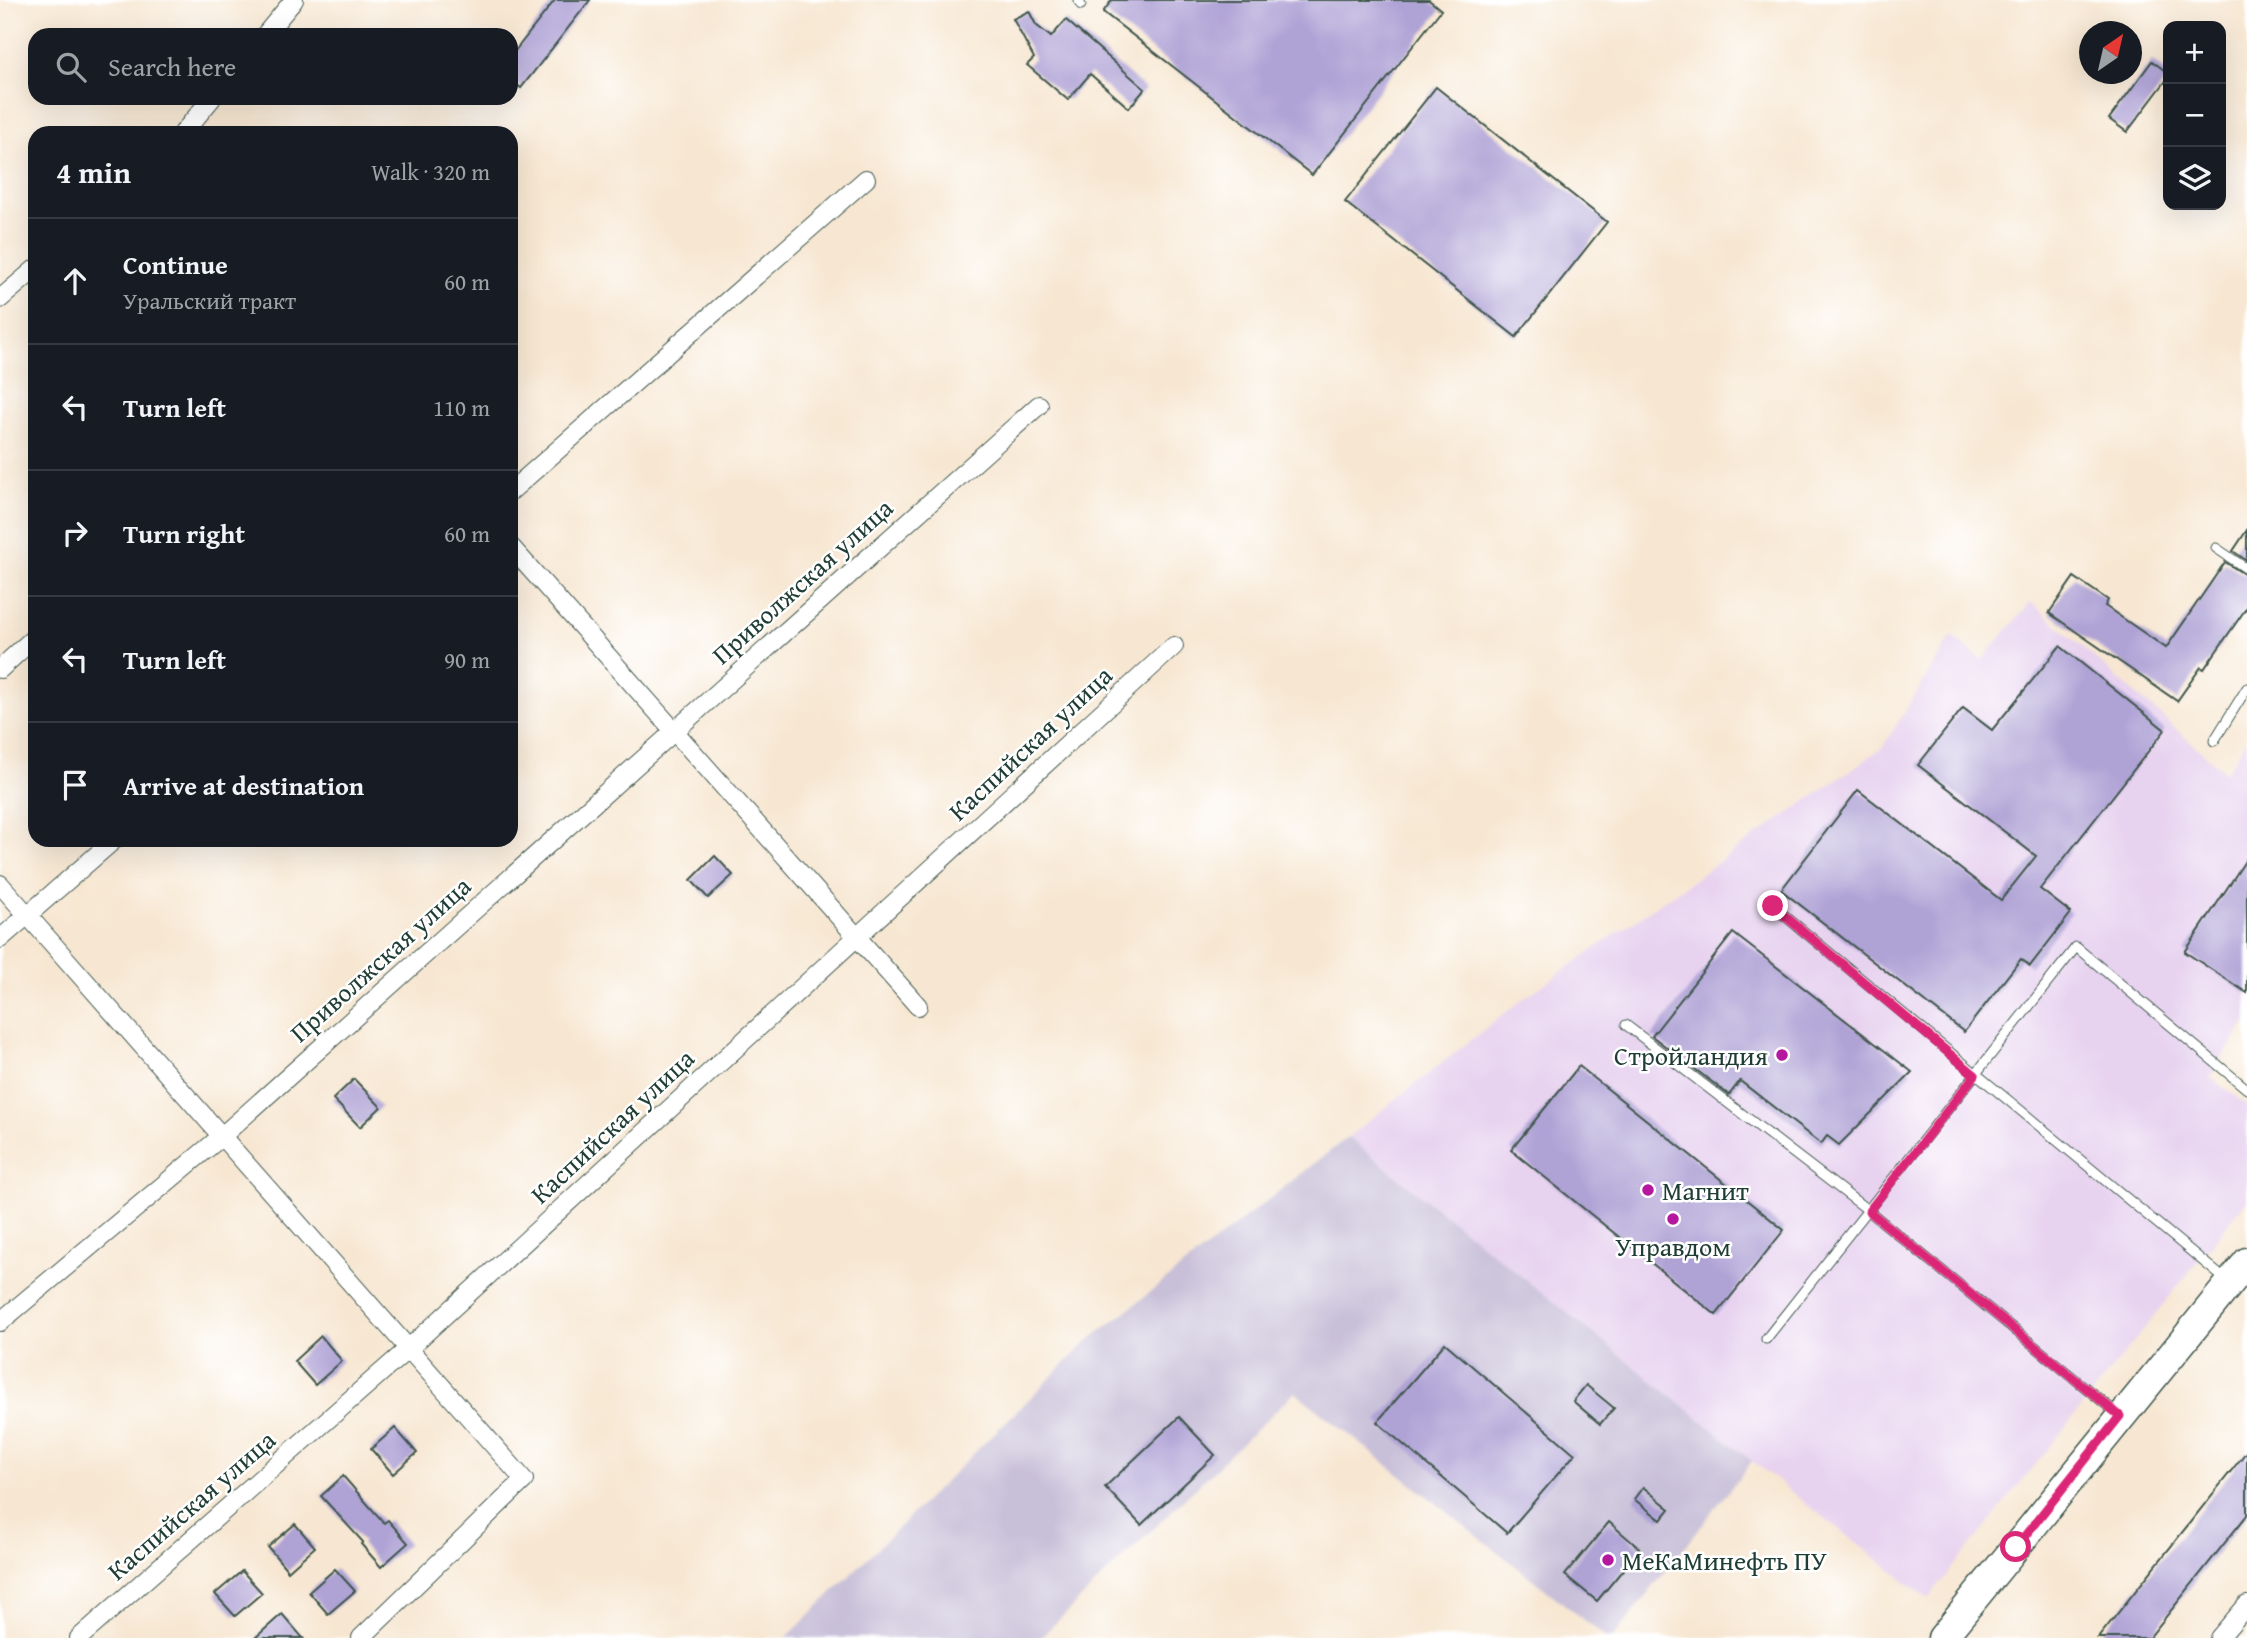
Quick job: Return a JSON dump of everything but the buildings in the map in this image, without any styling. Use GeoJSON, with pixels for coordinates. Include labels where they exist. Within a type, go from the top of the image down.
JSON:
{"type":"FeatureCollection","features":[{"type":"Feature","properties":{"kind":"main road"},"geometry":{"type":"LineString","coordinates":[[1942,1638],[2239,1273]]}},
{"type":"Feature","properties":{"kind":"street"},"geometry":{"type":"LineString","coordinates":[[271,28],[294,0]]}},
{"type":"Feature","properties":{"kind":"street"},"geometry":{"type":"LineString","coordinates":[[189,126],[206,105]]}},
{"type":"Feature","properties":{"kind":"street"},"geometry":{"type":"LineString","coordinates":[[518,485],[866,179]]}},
{"type":"Feature","properties":{"kind":"street"},"geometry":{"type":"LineString","coordinates":[[0,299],[28,275]]}},
{"type":"Feature","properties":{"kind":"street","name":"Приволжская улица"},"geometry":{"type":"LineString","coordinates":[[0,1322],[222,1136],[1039,405]]}},
{"type":"Feature","properties":{"kind":"street"},"geometry":{"type":"LineString","coordinates":[[518,555],[918,1006]]}},
{"type":"Feature","properties":{"kind":"street"},"geometry":{"type":"LineString","coordinates":[[0,669],[28,643]]}},
{"type":"Feature","properties":{"kind":"street","name":"Каспийская улица"},"geometry":{"type":"LineString","coordinates":[[79,1638],[408,1349],[1174,646]]}},
{"type":"Feature","properties":{"kind":"street"},"geometry":{"type":"LineString","coordinates":[[0,939],[106,847]]}},
{"type":"Feature","properties":{"kind":"street"},"geometry":{"type":"LineString","coordinates":[[0,884],[524,1480],[361,1638]]}},
{"type":"Feature","properties":{"kind":"street"},"geometry":{"type":"LineString","coordinates":[[2219,1638],[2247,1605]]}},
{"type":"Feature","properties":{"kind":"lane"},"geometry":{"type":"LineString","coordinates":[[2216,548],[2247,569]]}},
{"type":"Feature","properties":{"kind":"lane"},"geometry":{"type":"LineString","coordinates":[[2214,741],[2247,688]]}},
{"type":"Feature","properties":{"kind":"lane"},"geometry":{"type":"LineString","coordinates":[[1773,906],[1975,1075],[2239,1273]]}},
{"type":"Feature","properties":{"kind":"lane"},"geometry":{"type":"LineString","coordinates":[[1766,1339],[2076,947],[2247,1089]]}},
{"type":"Feature","properties":{"kind":"lane"},"geometry":{"type":"LineString","coordinates":[[1626,1025],[1869,1211],[2120,1416]]}},
{"type":"Feature","properties":{"kind":"shaded area"},"geometry":{"type":"Polygon","coordinates":[[[2031,602],[2226,773],[2247,739],[2247,1021],[2210,1077],[2247,1105],[2247,1200],[1928,1599],[1348,1137],[1527,996],[1882,748],[1952,636],[1982,660],[2031,602]]]}},
{"type":"Feature","properties":{"kind":"shaded area"},"geometry":{"type":"Polygon","coordinates":[[[1348,1137],[1752,1461],[1613,1638],[1607,1638],[1295,1392],[1040,1638],[786,1638],[1088,1341],[1348,1137]]]}},
{"type":"Feature","properties":{"kind":"place","name":"Стройландия"},"geometry":{"type":"Point","coordinates":[1782,1055]}},
{"type":"Feature","properties":{"kind":"place","name":"Магнит"},"geometry":{"type":"Point","coordinates":[1648,1190]}},
{"type":"Feature","properties":{"kind":"place","name":"Управдом"},"geometry":{"type":"Point","coordinates":[1673,1219]}},
{"type":"Feature","properties":{"kind":"place","name":"МеКаМинефть ПУ"},"geometry":{"type":"Point","coordinates":[1608,1560]}},
{"type":"Feature","properties":{"kind":"route"},"geometry":{"type":"LineString","coordinates":[[1773,906],[1975,1075],[1869,1211],[2120,1416],[2016,1547]]}}]}
